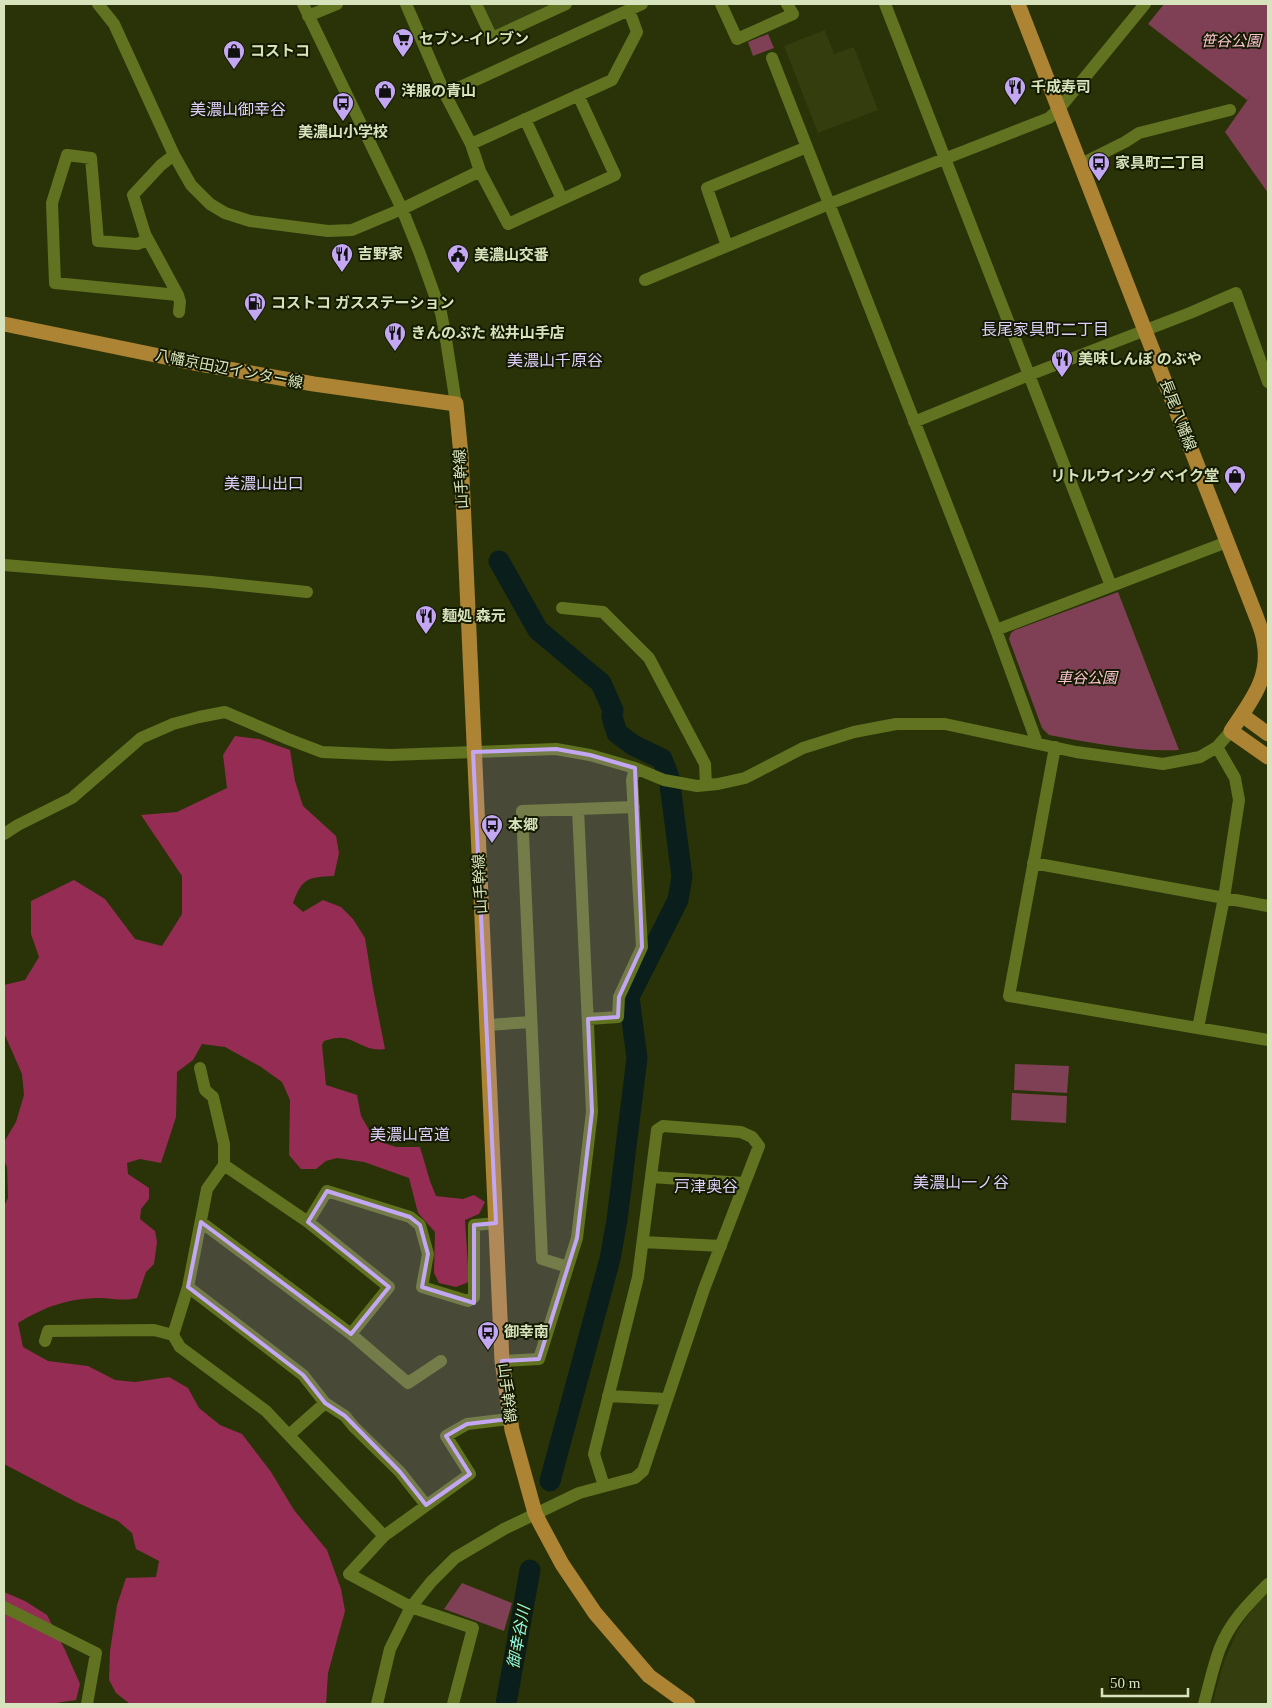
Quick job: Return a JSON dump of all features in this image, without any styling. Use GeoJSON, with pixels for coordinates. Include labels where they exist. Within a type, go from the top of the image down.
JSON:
{"type":"FeatureCollection","features":[{"type":"Feature","properties":{"kind":"main road","name":"長尾八幡線"},"geometry":{"type":"LineString","coordinates":[[1018,4],[1256,616],[1264,642],[1266,667],[1258,691],[1231,731]]}},
{"type":"Feature","properties":{"kind":"main road","name":"八幡京田辺インター線"},"geometry":{"type":"LineString","coordinates":[[4,324],[213,366],[314,384],[456,404]]}},
{"type":"Feature","properties":{"kind":"main road","name":"山手幹線"},"geometry":{"type":"LineString","coordinates":[[456,404],[461,455],[502,1361],[509,1419],[535,1513],[562,1564],[594,1613],[649,1676],[688,1704]]}},
{"type":"Feature","properties":{"kind":"main road"},"geometry":{"type":"LineString","coordinates":[[1242,714],[1268,734]]}},
{"type":"Feature","properties":{"kind":"main road"},"geometry":{"type":"LineString","coordinates":[[1231,731],[1268,757]]}},
{"type":"Feature","properties":{"kind":"street"},"geometry":{"type":"LineString","coordinates":[[98,4],[114,24],[174,155],[191,185],[210,204],[224,213],[250,221],[328,231],[352,230],[402,209],[480,171]]}},
{"type":"Feature","properties":{"kind":"street","name":"山手幹線"},"geometry":{"type":"LineString","coordinates":[[303,4],[402,209],[420,254],[441,313],[456,404]]}},
{"type":"Feature","properties":{"kind":"street"},"geometry":{"type":"LineString","coordinates":[[308,16],[337,4]]}},
{"type":"Feature","properties":{"kind":"street"},"geometry":{"type":"LineString","coordinates":[[406,4],[446,94],[471,144],[480,171],[508,224],[615,175],[578,95]]}},
{"type":"Feature","properties":{"kind":"street"},"geometry":{"type":"LineString","coordinates":[[476,4],[492,38],[566,4]]}},
{"type":"Feature","properties":{"kind":"street"},"geometry":{"type":"LineString","coordinates":[[446,94],[642,4]]}},
{"type":"Feature","properties":{"kind":"street"},"geometry":{"type":"LineString","coordinates":[[721,4],[737,39],[792,14],[787,4]]}},
{"type":"Feature","properties":{"kind":"street"},"geometry":{"type":"LineString","coordinates":[[885,4],[1111,586]]}},
{"type":"Feature","properties":{"kind":"street"},"geometry":{"type":"LineString","coordinates":[[644,280],[829,204],[1050,118],[1144,4]]}},
{"type":"Feature","properties":{"kind":"street"},"geometry":{"type":"LineString","coordinates":[[471,144],[612,80],[637,32],[628,10]]}},
{"type":"Feature","properties":{"kind":"street"},"geometry":{"type":"LineString","coordinates":[[772,58],[996,630],[1037,743]]}},
{"type":"Feature","properties":{"kind":"street"},"geometry":{"type":"LineString","coordinates":[[1081,164],[1139,133],[1230,110]]}},
{"type":"Feature","properties":{"kind":"street"},"geometry":{"type":"LineString","coordinates":[[525,120],[562,199]]}},
{"type":"Feature","properties":{"kind":"street"},"geometry":{"type":"LineString","coordinates":[[727,246],[707,188],[807,147]]}},
{"type":"Feature","properties":{"kind":"street"},"geometry":{"type":"LineString","coordinates":[[148,240],[137,244],[98,241],[91,158],[67,155],[52,203],[56,284],[178,295]]}},
{"type":"Feature","properties":{"kind":"street"},"geometry":{"type":"LineString","coordinates":[[174,155],[161,165],[132,195],[145,234],[178,295],[180,302],[179,312]]}},
{"type":"Feature","properties":{"kind":"street"},"geometry":{"type":"LineString","coordinates":[[914,422],[1236,293],[1268,382]]}},
{"type":"Feature","properties":{"kind":"street"},"geometry":{"type":"LineString","coordinates":[[996,630],[1226,542]]}},
{"type":"Feature","properties":{"kind":"street"},"geometry":{"type":"LineString","coordinates":[[4,565],[307,592]]}},
{"type":"Feature","properties":{"kind":"street"},"geometry":{"type":"LineString","coordinates":[[562,608],[603,612],[649,658],[705,764],[706,785]]}},
{"type":"Feature","properties":{"kind":"street"},"geometry":{"type":"LineString","coordinates":[[4,834],[72,798],[141,738],[173,724],[225,712],[322,752],[390,755],[556,749],[590,754],[635,768],[664,780],[697,786],[745,778],[803,748],[854,732],[896,724],[945,724],[1076,752],[1162,764],[1200,757],[1217,746],[1231,731]]}},
{"type":"Feature","properties":{"kind":"street"},"geometry":{"type":"LineString","coordinates":[[1198,1028],[1224,898],[1239,800],[1234,778],[1217,746]]}},
{"type":"Feature","properties":{"kind":"street"},"geometry":{"type":"LineString","coordinates":[[1055,747],[1008,996],[1268,1040]]}},
{"type":"Feature","properties":{"kind":"street"},"geometry":{"type":"LineString","coordinates":[[588,1019],[618,1017],[619,997],[642,947],[632,780],[635,768]]}},
{"type":"Feature","properties":{"kind":"street"},"geometry":{"type":"LineString","coordinates":[[568,1267],[542,1259],[522,811],[634,807]]}},
{"type":"Feature","properties":{"kind":"street"},"geometry":{"type":"LineString","coordinates":[[502,1361],[539,1359],[577,1238],[592,1112],[578,809]]}},
{"type":"Feature","properties":{"kind":"street"},"geometry":{"type":"LineString","coordinates":[[1033,862],[1268,906]]}},
{"type":"Feature","properties":{"kind":"street"},"geometry":{"type":"LineString","coordinates":[[488,1025],[530,1022]]}},
{"type":"Feature","properties":{"kind":"street"},"geometry":{"type":"LineString","coordinates":[[173,1335],[188,1287],[207,1189],[224,1165],[224,1144],[213,1097],[205,1090],[200,1068]]}},
{"type":"Feature","properties":{"kind":"street"},"geometry":{"type":"LineString","coordinates":[[377,1704],[390,1649],[410,1607],[455,1558],[504,1529],[579,1492],[604,1486],[635,1478],[643,1471],[704,1289],[759,1146],[752,1137],[741,1132],[663,1126],[657,1130],[638,1277],[594,1454],[604,1486]]}},
{"type":"Feature","properties":{"kind":"street"},"geometry":{"type":"LineString","coordinates":[[224,1165],[308,1222],[388,1287],[351,1334]]}},
{"type":"Feature","properties":{"kind":"street"},"geometry":{"type":"LineString","coordinates":[[651,1177],[744,1183]]}},
{"type":"Feature","properties":{"kind":"street"},"geometry":{"type":"LineString","coordinates":[[308,1222],[327,1191],[410,1217],[420,1225],[428,1254],[422,1287],[468,1301],[474,1298],[474,1225],[496,1223]]}},
{"type":"Feature","properties":{"kind":"street"},"geometry":{"type":"LineString","coordinates":[[201,1222],[351,1334],[408,1383],[442,1361]]}},
{"type":"Feature","properties":{"kind":"street"},"geometry":{"type":"LineString","coordinates":[[643,1242],[721,1246]]}},
{"type":"Feature","properties":{"kind":"street"},"geometry":{"type":"LineString","coordinates":[[188,1287],[303,1375],[325,1402],[345,1416],[400,1472],[426,1505]]}},
{"type":"Feature","properties":{"kind":"street"},"geometry":{"type":"LineString","coordinates":[[45,1341],[48,1331],[154,1330],[173,1335],[180,1347],[266,1411],[384,1536]]}},
{"type":"Feature","properties":{"kind":"street"},"geometry":{"type":"LineString","coordinates":[[608,1396],[667,1400]]}},
{"type":"Feature","properties":{"kind":"street"},"geometry":{"type":"LineString","coordinates":[[289,1435],[325,1402]]}},
{"type":"Feature","properties":{"kind":"street"},"geometry":{"type":"LineString","coordinates":[[453,1704],[473,1628],[410,1607],[349,1574],[384,1536],[470,1474],[446,1436],[467,1424],[509,1419]]}},
{"type":"Feature","properties":{"kind":"street"},"geometry":{"type":"LineString","coordinates":[[1204,1704],[1220,1648],[1236,1618],[1268,1584]]}},
{"type":"Feature","properties":{"kind":"street"},"geometry":{"type":"LineString","coordinates":[[4,1607],[96,1652],[87,1704]]}},
{"type":"Feature","properties":{"kind":"highlighted area"},"geometry":{"type":"Polygon","coordinates":[[[556,749],[590,755],[635,768],[642,947],[619,997],[618,1017],[588,1019],[592,1112],[577,1238],[539,1359],[502,1361],[509,1419],[467,1424],[446,1436],[470,1474],[426,1505],[400,1472],[345,1416],[325,1403],[303,1375],[188,1287],[201,1222],[351,1334],[389,1287],[308,1222],[327,1191],[410,1217],[420,1225],[428,1254],[422,1287],[474,1303],[474,1225],[496,1223],[473,752],[556,749]]]}},
{"type":"Feature","properties":{"kind":"shaded area"},"geometry":{"type":"Polygon","coordinates":[[[481,4],[552,4],[493,31],[481,4]]]}},
{"type":"Feature","properties":{"kind":"shaded area"},"geometry":{"type":"Polygon","coordinates":[[[825,30],[834,54],[854,47],[878,110],[818,133],[784,46],[825,30]]]}},
{"type":"Feature","properties":{"kind":"shaded area"},"geometry":{"type":"Polygon","coordinates":[[[235,736],[259,739],[290,750],[295,781],[303,806],[336,836],[339,853],[334,876],[307,880],[300,888],[293,903],[303,912],[323,900],[341,907],[353,919],[365,938],[385,1049],[371,1049],[343,1038],[324,1041],[322,1045],[326,1085],[357,1095],[361,1116],[375,1140],[396,1147],[420,1147],[436,1196],[463,1199],[474,1195],[485,1202],[479,1214],[465,1220],[469,1282],[456,1287],[439,1283],[434,1273],[435,1232],[418,1213],[409,1178],[364,1162],[337,1158],[326,1161],[316,1169],[301,1169],[289,1155],[290,1100],[282,1082],[261,1067],[225,1047],[202,1044],[193,1060],[177,1072],[176,1117],[161,1163],[140,1159],[127,1163],[128,1174],[149,1188],[149,1199],[141,1209],[140,1219],[155,1231],[157,1242],[154,1264],[146,1272],[137,1298],[124,1300],[90,1298],[68,1301],[38,1312],[18,1323],[23,1347],[48,1361],[88,1366],[115,1380],[135,1382],[169,1377],[188,1388],[199,1408],[220,1425],[242,1434],[271,1472],[294,1510],[327,1550],[341,1589],[345,1611],[328,1673],[326,1704],[130,1704],[116,1693],[109,1680],[110,1651],[117,1605],[126,1578],[156,1577],[159,1561],[136,1549],[132,1533],[118,1521],[78,1503],[4,1464],[4,1206],[8,1198],[4,1142],[16,1122],[24,1095],[22,1074],[4,1033],[4,985],[25,980],[39,957],[31,934],[31,901],[74,880],[105,899],[135,939],[162,946],[182,914],[182,876],[141,815],[177,812],[227,788],[223,755],[235,736]]]}},
{"type":"Feature","properties":{"kind":"shaded area"},"geometry":{"type":"Polygon","coordinates":[[[4,1592],[25,1601],[47,1615],[80,1684],[76,1700],[55,1704],[4,1704],[4,1592]]]}},
{"type":"Feature","properties":{"kind":"shaded area"},"geometry":{"type":"Polygon","coordinates":[[[1268,1592],[1268,1704],[1212,1704],[1225,1659],[1238,1630],[1254,1606],[1268,1592]]]}},
{"type":"Feature","properties":{"kind":"green space","name":"笹谷公園"},"geometry":{"type":"Polygon","coordinates":[[[1164,4],[1268,4],[1268,193],[1225,132],[1251,95],[1247,100],[1148,24],[1164,4]]]}},
{"type":"Feature","properties":{"kind":"green space"},"geometry":{"type":"Polygon","coordinates":[[[768,34],[774,48],[753,56],[748,42],[768,34]]]}},
{"type":"Feature","properties":{"kind":"green space","name":"車谷公園"},"geometry":{"type":"Polygon","coordinates":[[[1118,592],[1179,750],[1146,750],[1098,744],[1049,735],[1042,728],[1009,639],[1011,633],[1118,592]]]}},
{"type":"Feature","properties":{"kind":"green space"},"geometry":{"type":"Polygon","coordinates":[[[1015,1064],[1069,1066],[1067,1093],[1014,1090],[1015,1064]]]}},
{"type":"Feature","properties":{"kind":"green space"},"geometry":{"type":"Polygon","coordinates":[[[1012,1093],[1067,1096],[1066,1123],[1011,1120],[1012,1093]]]}},
{"type":"Feature","properties":{"kind":"green space"},"geometry":{"type":"Polygon","coordinates":[[[462,1583],[512,1603],[504,1631],[444,1609],[462,1583]]]}},
{"type":"Feature","properties":{"kind":"waterway"},"geometry":{"type":"LineString","coordinates":[[499,561],[538,630],[601,683],[613,710],[612,717],[617,733],[633,745],[662,759],[669,777],[682,877],[678,900],[629,997],[637,1058],[617,1220],[610,1259],[550,1481]]}},
{"type":"Feature","properties":{"kind":"waterway","name":"御幸谷川"},"geometry":{"type":"LineString","coordinates":[[506,1704],[530,1570]]}},
{"type":"Feature","properties":{"kind":"place","name":"セブン-イレブン"},"geometry":{"type":"Point","coordinates":[403,58]}},
{"type":"Feature","properties":{"kind":"place","name":"コストコ"},"geometry":{"type":"Point","coordinates":[234,70]}},
{"type":"Feature","properties":{"kind":"place","name":"千成寿司"},"geometry":{"type":"Point","coordinates":[1015,106]}},
{"type":"Feature","properties":{"kind":"place","name":"洋服の青山"},"geometry":{"type":"Point","coordinates":[385,110]}},
{"type":"Feature","properties":{"kind":"place","name":"美濃山小学校"},"geometry":{"type":"Point","coordinates":[343,122]}},
{"type":"Feature","properties":{"kind":"place","name":"家具町二丁目"},"geometry":{"type":"Point","coordinates":[1099,182]}},
{"type":"Feature","properties":{"kind":"place","name":"吉野家"},"geometry":{"type":"Point","coordinates":[342,273]}},
{"type":"Feature","properties":{"kind":"place","name":"美濃山交番"},"geometry":{"type":"Point","coordinates":[458,274]}},
{"type":"Feature","properties":{"kind":"place","name":"コストコ ガスステーション"},"geometry":{"type":"Point","coordinates":[255,322]}},
{"type":"Feature","properties":{"kind":"place","name":"きんのぶた 松井山手店"},"geometry":{"type":"Point","coordinates":[395,352]}},
{"type":"Feature","properties":{"kind":"place","name":"美味しんぼ のぶや"},"geometry":{"type":"Point","coordinates":[1062,378]}},
{"type":"Feature","properties":{"kind":"place","name":"リトルウイング ベイク堂"},"geometry":{"type":"Point","coordinates":[1235,495]}},
{"type":"Feature","properties":{"kind":"place","name":"麺処 森元"},"geometry":{"type":"Point","coordinates":[426,635]}},
{"type":"Feature","properties":{"kind":"place","name":"本郷"},"geometry":{"type":"Point","coordinates":[492,844]}},
{"type":"Feature","properties":{"kind":"place","name":"御幸南"},"geometry":{"type":"Point","coordinates":[488,1351]}},
{"type":"Feature","properties":{"kind":"district","name":"美濃山御幸谷"},"geometry":{"type":"Point","coordinates":[238,109]}},
{"type":"Feature","properties":{"kind":"district","name":"長尾家具町二丁目"},"geometry":{"type":"Point","coordinates":[1045,329]}},
{"type":"Feature","properties":{"kind":"district","name":"美濃山千原谷"},"geometry":{"type":"Point","coordinates":[555,360]}},
{"type":"Feature","properties":{"kind":"district","name":"美濃山出口"},"geometry":{"type":"Point","coordinates":[264,483]}},
{"type":"Feature","properties":{"kind":"district","name":"美濃山宮道"},"geometry":{"type":"Point","coordinates":[410,1134]}},
{"type":"Feature","properties":{"kind":"district","name":"美濃山一ノ谷"},"geometry":{"type":"Point","coordinates":[961,1182]}},
{"type":"Feature","properties":{"kind":"district","name":"戸津奥谷"},"geometry":{"type":"Point","coordinates":[706,1186]}}]}
